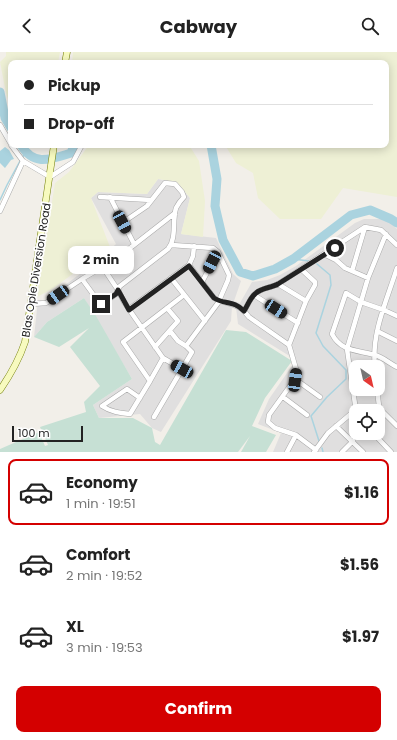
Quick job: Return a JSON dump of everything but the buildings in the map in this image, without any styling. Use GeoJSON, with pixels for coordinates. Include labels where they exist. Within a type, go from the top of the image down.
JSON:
{"type":"FeatureCollection","features":[{"type":"Feature","properties":{"kind":"main road","name":"Blas Ople Diversion Road"},"geometry":{"type":"LineString","coordinates":[[0,390],[11,375],[19,360],[25,342],[54,148]]}},
{"type":"Feature","properties":{"kind":"street"},"geometry":{"type":"LineString","coordinates":[[0,125],[8,140]]}},
{"type":"Feature","properties":{"kind":"street"},"geometry":{"type":"LineString","coordinates":[[13,148],[22,160],[50,176],[73,162],[80,148]]}},
{"type":"Feature","properties":{"kind":"street"},"geometry":{"type":"LineString","coordinates":[[0,211],[22,160]]}},
{"type":"Feature","properties":{"kind":"street"},"geometry":{"type":"LineString","coordinates":[[82,279],[101,304],[116,294],[120,286],[168,249],[172,244],[177,206],[184,197],[182,192],[175,184],[165,183],[147,206],[122,222]]}},
{"type":"Feature","properties":{"kind":"street"},"geometry":{"type":"LineString","coordinates":[[100,197],[151,200]]}},
{"type":"Feature","properties":{"kind":"street"},"geometry":{"type":"LineString","coordinates":[[110,197],[134,244]]}},
{"type":"Feature","properties":{"kind":"street"},"geometry":{"type":"LineString","coordinates":[[31,304],[46,303],[102,266],[116,259],[175,213]]}},
{"type":"Feature","properties":{"kind":"street"},"geometry":{"type":"LineString","coordinates":[[352,271],[365,228]]}},
{"type":"Feature","properties":{"kind":"street"},"geometry":{"type":"LineString","coordinates":[[244,311],[258,291],[278,284],[365,228],[381,230],[397,245]]}},
{"type":"Feature","properties":{"kind":"street"},"geometry":{"type":"LineString","coordinates":[[355,404],[347,349],[368,278],[386,234]]}},
{"type":"Feature","properties":{"kind":"street"},"geometry":{"type":"LineString","coordinates":[[172,244],[213,248],[218,252],[229,275],[218,303],[186,346]]}},
{"type":"Feature","properties":{"kind":"street"},"geometry":{"type":"LineString","coordinates":[[129,310],[189,266],[193,256],[194,246]]}},
{"type":"Feature","properties":{"kind":"street"},"geometry":{"type":"LineString","coordinates":[[202,282],[218,252]]}},
{"type":"Feature","properties":{"kind":"street"},"geometry":{"type":"LineString","coordinates":[[324,254],[336,260],[345,268],[368,278]]}},
{"type":"Feature","properties":{"kind":"street"},"geometry":{"type":"LineString","coordinates":[[102,266],[129,310],[163,358],[182,369]]}},
{"type":"Feature","properties":{"kind":"street"},"geometry":{"type":"LineString","coordinates":[[189,266],[214,298],[238,305],[249,317],[289,345]]}},
{"type":"Feature","properties":{"kind":"street"},"geometry":{"type":"LineString","coordinates":[[301,269],[314,282],[315,285],[306,300],[289,345],[296,369],[295,380],[269,415],[268,422],[275,428],[296,435],[315,451],[328,433],[349,417]]}},
{"type":"Feature","properties":{"kind":"street"},"geometry":{"type":"LineString","coordinates":[[374,360],[377,331],[397,270]]}},
{"type":"Feature","properties":{"kind":"street"},"geometry":{"type":"LineString","coordinates":[[171,278],[205,321]]}},
{"type":"Feature","properties":{"kind":"street"},"geometry":{"type":"LineString","coordinates":[[278,284],[306,300]]}},
{"type":"Feature","properties":{"kind":"street"},"geometry":{"type":"LineString","coordinates":[[397,316],[361,302],[346,293],[332,334],[335,341],[347,349],[376,355],[397,368]]}},
{"type":"Feature","properties":{"kind":"street"},"geometry":{"type":"LineString","coordinates":[[150,381],[124,342],[184,295]]}},
{"type":"Feature","properties":{"kind":"street"},"geometry":{"type":"LineString","coordinates":[[254,295],[298,323]]}},
{"type":"Feature","properties":{"kind":"street"},"geometry":{"type":"LineString","coordinates":[[155,347],[178,321],[167,308]]}},
{"type":"Feature","properties":{"kind":"street"},"geometry":{"type":"LineString","coordinates":[[154,417],[192,352],[170,331]]}},
{"type":"Feature","properties":{"kind":"street"},"geometry":{"type":"LineString","coordinates":[[377,331],[397,341]]}},
{"type":"Feature","properties":{"kind":"street"},"geometry":{"type":"LineString","coordinates":[[140,398],[127,389],[102,406],[108,410],[130,414],[140,398],[163,358]]}},
{"type":"Feature","properties":{"kind":"street"},"geometry":{"type":"LineString","coordinates":[[295,380],[320,397]]}},
{"type":"Feature","properties":{"kind":"street"},"geometry":{"type":"LineString","coordinates":[[283,397],[307,414]]}},
{"type":"Feature","properties":{"kind":"street"},"geometry":{"type":"LineString","coordinates":[[385,414],[397,426]]}},
{"type":"Feature","properties":{"kind":"street"},"geometry":{"type":"LineString","coordinates":[[336,426],[363,452]]}},
{"type":"Feature","properties":{"kind":"street"},"geometry":{"type":"LineString","coordinates":[[287,452],[296,435]]}},
{"type":"Feature","properties":{"kind":"street"},"geometry":{"type":"LineString","coordinates":[[380,440],[391,452]]}},
{"type":"Feature","properties":{"kind":"street"},"geometry":{"type":"LineString","coordinates":[[342,452],[352,441]]}},
{"type":"Feature","properties":{"kind":"shaded area"},"geometry":{"type":"Polygon","coordinates":[[[158,179],[177,182],[190,198],[181,234],[216,238],[233,274],[241,281],[234,301],[240,303],[252,282],[267,280],[296,266],[355,223],[364,219],[382,219],[389,222],[397,229],[397,452],[273,452],[281,433],[258,424],[269,399],[296,360],[238,324],[236,307],[232,306],[231,321],[161,432],[152,428],[140,414],[99,418],[93,405],[132,379],[84,298],[47,322],[34,337],[38,300],[44,301],[97,261],[116,244],[91,198],[98,192],[147,194],[158,179]]]}},
{"type":"Feature","properties":{"kind":"green space"},"geometry":{"type":"Polygon","coordinates":[[[6,52],[60,52],[59,60],[8,60],[8,99],[0,62],[6,56],[6,52]]]}},
{"type":"Feature","properties":{"kind":"green space"},"geometry":{"type":"Polygon","coordinates":[[[73,52],[397,52],[397,197],[343,188],[321,219],[280,219],[258,198],[253,173],[236,163],[227,148],[389,148],[389,60],[72,60],[73,52]]]}},
{"type":"Feature","properties":{"kind":"green space"},"geometry":{"type":"Polygon","coordinates":[[[87,148],[191,148],[199,161],[205,201],[203,237],[181,234],[190,198],[177,182],[158,179],[147,194],[98,192],[91,198],[110,247],[52,289],[37,297],[55,183],[69,172],[87,148]]]}},
{"type":"Feature","properties":{"kind":"green space"},"geometry":{"type":"Polygon","coordinates":[[[84,298],[132,379],[93,405],[99,418],[133,418],[152,428],[155,442],[160,445],[226,330],[246,332],[292,361],[265,398],[252,426],[276,435],[266,452],[241,452],[250,436],[238,452],[0,452],[0,449],[39,432],[45,446],[48,445],[40,427],[86,412],[84,402],[100,386],[70,347],[89,328],[59,347],[34,337],[47,322],[84,298]]]}},
{"type":"Feature","properties":{"kind":"water"},"geometry":{"type":"Polygon","coordinates":[[[5,147],[9,150],[14,159],[11,160],[5,168],[0,163],[0,151],[5,147]]]}},
{"type":"Feature","properties":{"kind":"waterway"},"geometry":{"type":"LineString","coordinates":[[0,92],[5,118],[8,123]]}},
{"type":"Feature","properties":{"kind":"waterway"},"geometry":{"type":"LineString","coordinates":[[23,148],[31,156],[43,160],[71,153],[73,148]]}},
{"type":"Feature","properties":{"kind":"waterway"},"geometry":{"type":"LineString","coordinates":[[212,148],[217,179],[215,206],[223,240],[240,272],[253,276],[275,269],[293,259],[351,215],[370,210],[397,223]]}},
{"type":"Feature","properties":{"kind":"waterway"},"geometry":{"type":"LineString","coordinates":[[22,158],[25,153]]}},
{"type":"Feature","properties":{"kind":"waterway"},"geometry":{"type":"LineString","coordinates":[[0,200],[20,161]]}},
{"type":"Feature","properties":{"kind":"waterway"},"geometry":{"type":"LineString","coordinates":[[293,259],[309,261]]}},
{"type":"Feature","properties":{"kind":"waterway"},"geometry":{"type":"LineString","coordinates":[[317,264],[330,275],[331,285],[316,333],[323,346],[346,370],[346,379],[327,397],[311,416],[319,441]]}},
{"type":"Feature","properties":{"kind":"waterway"},"geometry":{"type":"LineString","coordinates":[[322,448],[323,452]]}},
{"type":"Feature","properties":{"kind":"route"},"geometry":{"type":"LineString","coordinates":[[101,304],[116,294],[118,290],[129,310],[189,266],[214,298],[238,305],[244,311],[258,291],[278,284],[335,248]]}}]}
